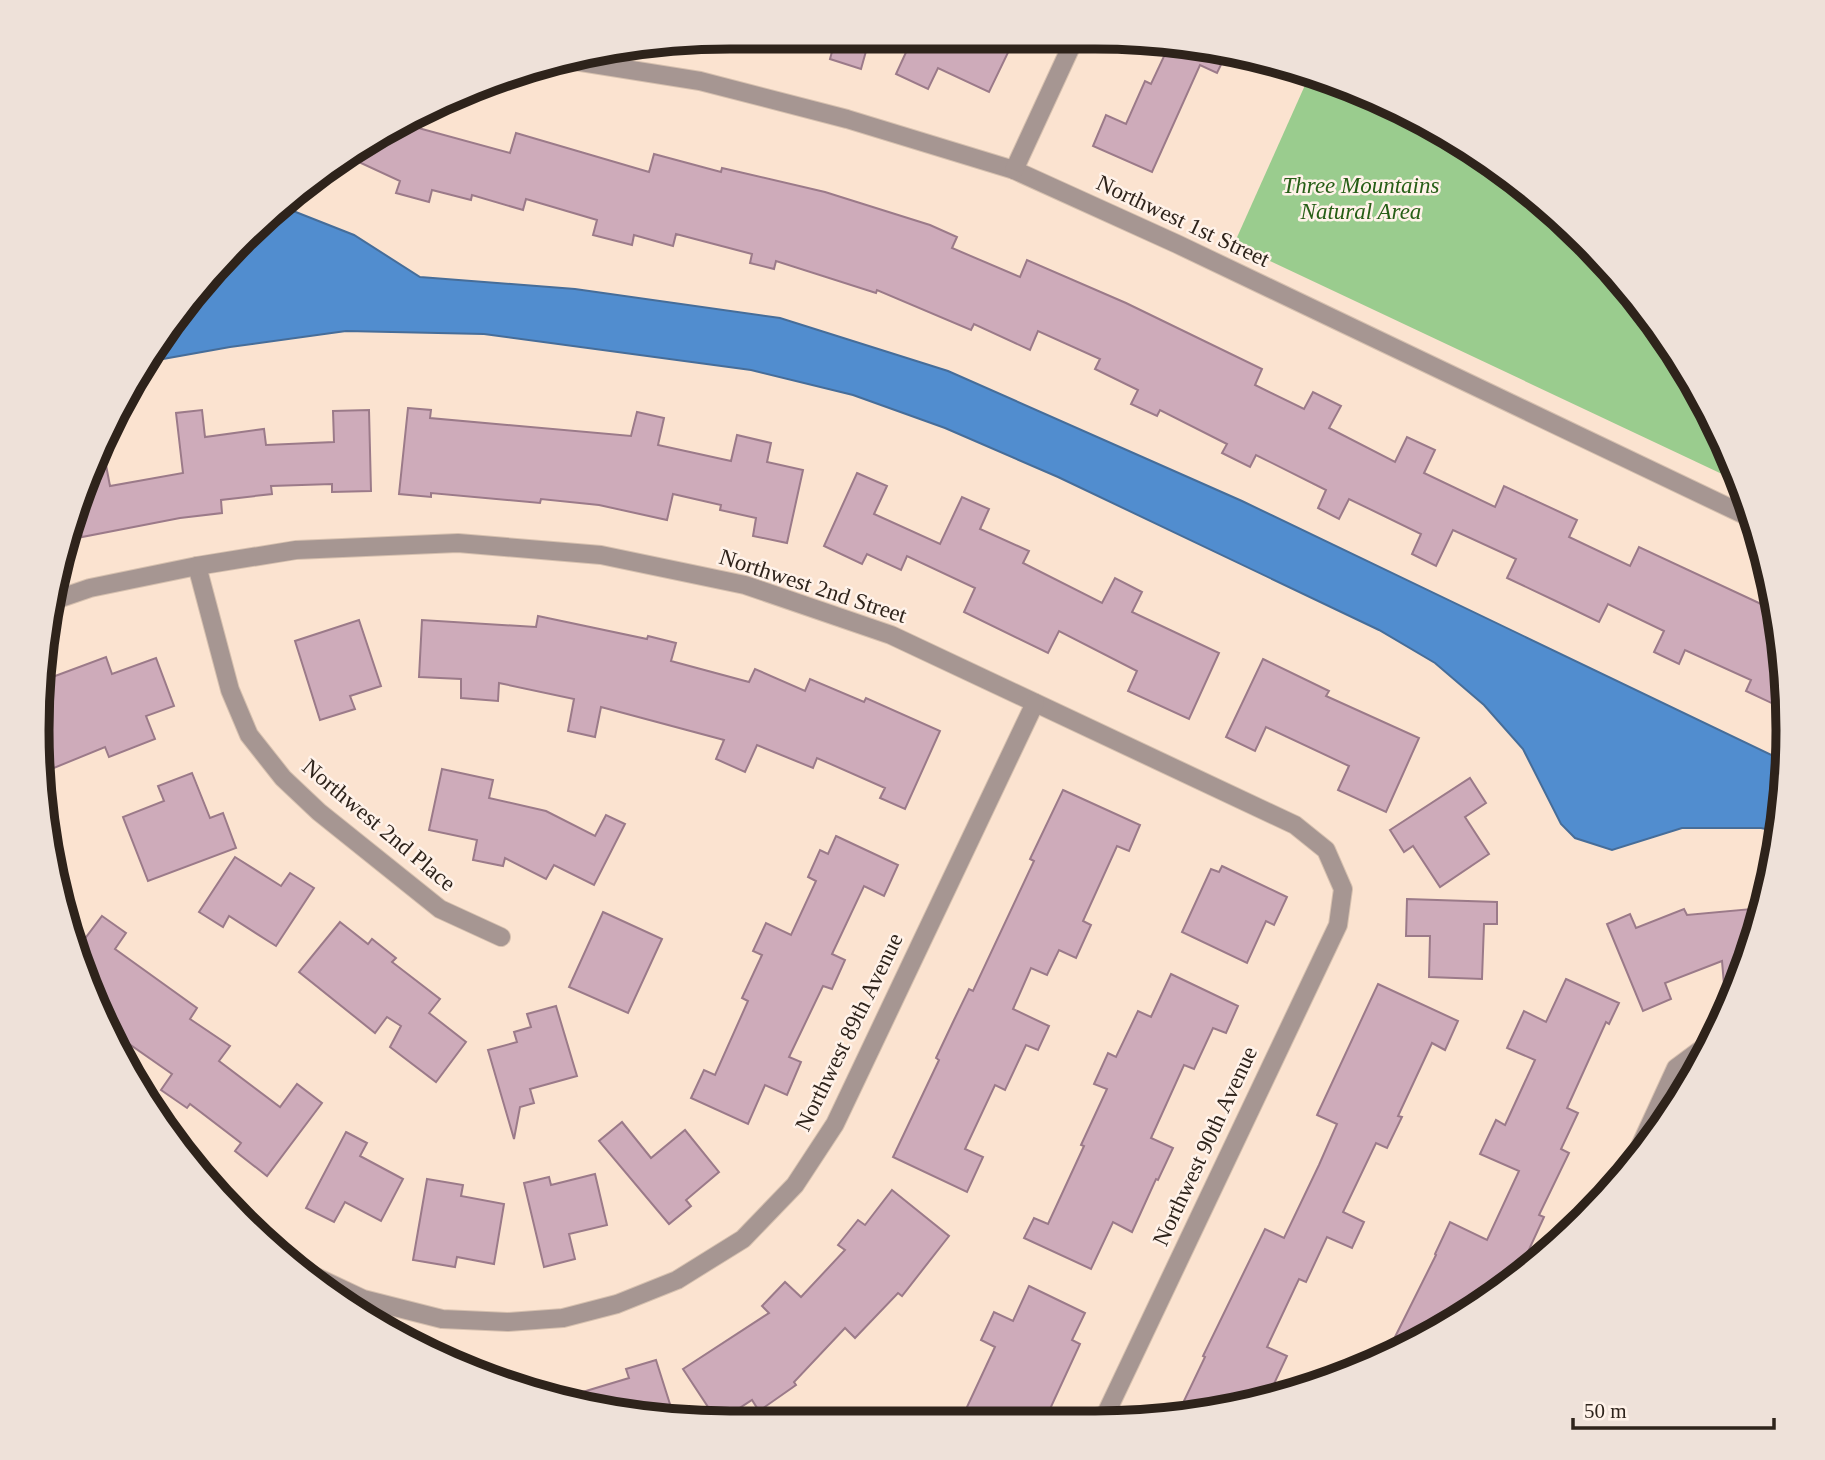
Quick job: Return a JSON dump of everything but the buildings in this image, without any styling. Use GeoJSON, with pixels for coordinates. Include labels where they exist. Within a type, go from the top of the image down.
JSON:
{"type":"FeatureCollection","features":[{"type":"Feature","properties":{"kind":"street"},"geometry":{"type":"LineString","coordinates":[[1014,170],[1070,49]]}},
{"type":"Feature","properties":{"kind":"street","name":"Northwest 1st Street"},"geometry":{"type":"LineString","coordinates":[[590,64],[700,81],[847,119],[1014,170],[1190,250],[1741,513]]}},
{"type":"Feature","properties":{"kind":"street","name":"Northwest 2nd Street"},"geometry":{"type":"LineString","coordinates":[[62,598],[90,588],[197,566],[296,550],[458,543],[601,555],[745,585],[891,635],[1295,825],[1326,850],[1343,889]]}},
{"type":"Feature","properties":{"kind":"street","name":"Northwest 2nd Place"},"geometry":{"type":"LineString","coordinates":[[197,566],[230,690],[249,735],[283,778],[319,812],[440,909],[501,936]]}},
{"type":"Feature","properties":{"kind":"street","name":"Northwest 89th Avenue"},"geometry":{"type":"LineString","coordinates":[[343,1289],[363,1299],[442,1319],[508,1322],[563,1318],[617,1304],[677,1280],[743,1238],[795,1185],[835,1124],[1035,703]]}},
{"type":"Feature","properties":{"kind":"street","name":"Northwest 90th Avenue"},"geometry":{"type":"LineString","coordinates":[[1107,1411],[1338,925],[1343,889]]}},
{"type":"Feature","properties":{"kind":"street"},"geometry":{"type":"LineString","coordinates":[[1651,1122],[1676,1068],[1693,1055]]}},
{"type":"Feature","properties":{"kind":"green space","name":"Three Mountains Natural Area"},"geometry":{"type":"Polygon","coordinates":[[[1306,83],[1396,119],[1436,140],[1510,190],[1577,248],[1635,315],[1661,352],[1706,429],[1727,476],[1234,244],[1306,83]]]}},
{"type":"Feature","properties":{"kind":"water"},"geometry":{"type":"Polygon","coordinates":[[[291,210],[354,235],[420,277],[575,289],[780,318],[948,371],[1242,501],[1775,757],[1768,830],[1682,828],[1612,850],[1575,838],[1561,824],[1523,749],[1484,705],[1435,663],[1379,630],[1058,477],[945,428],[853,395],[751,370],[484,334],[346,331],[159,360],[218,281],[248,248],[291,210]]]}}]}
